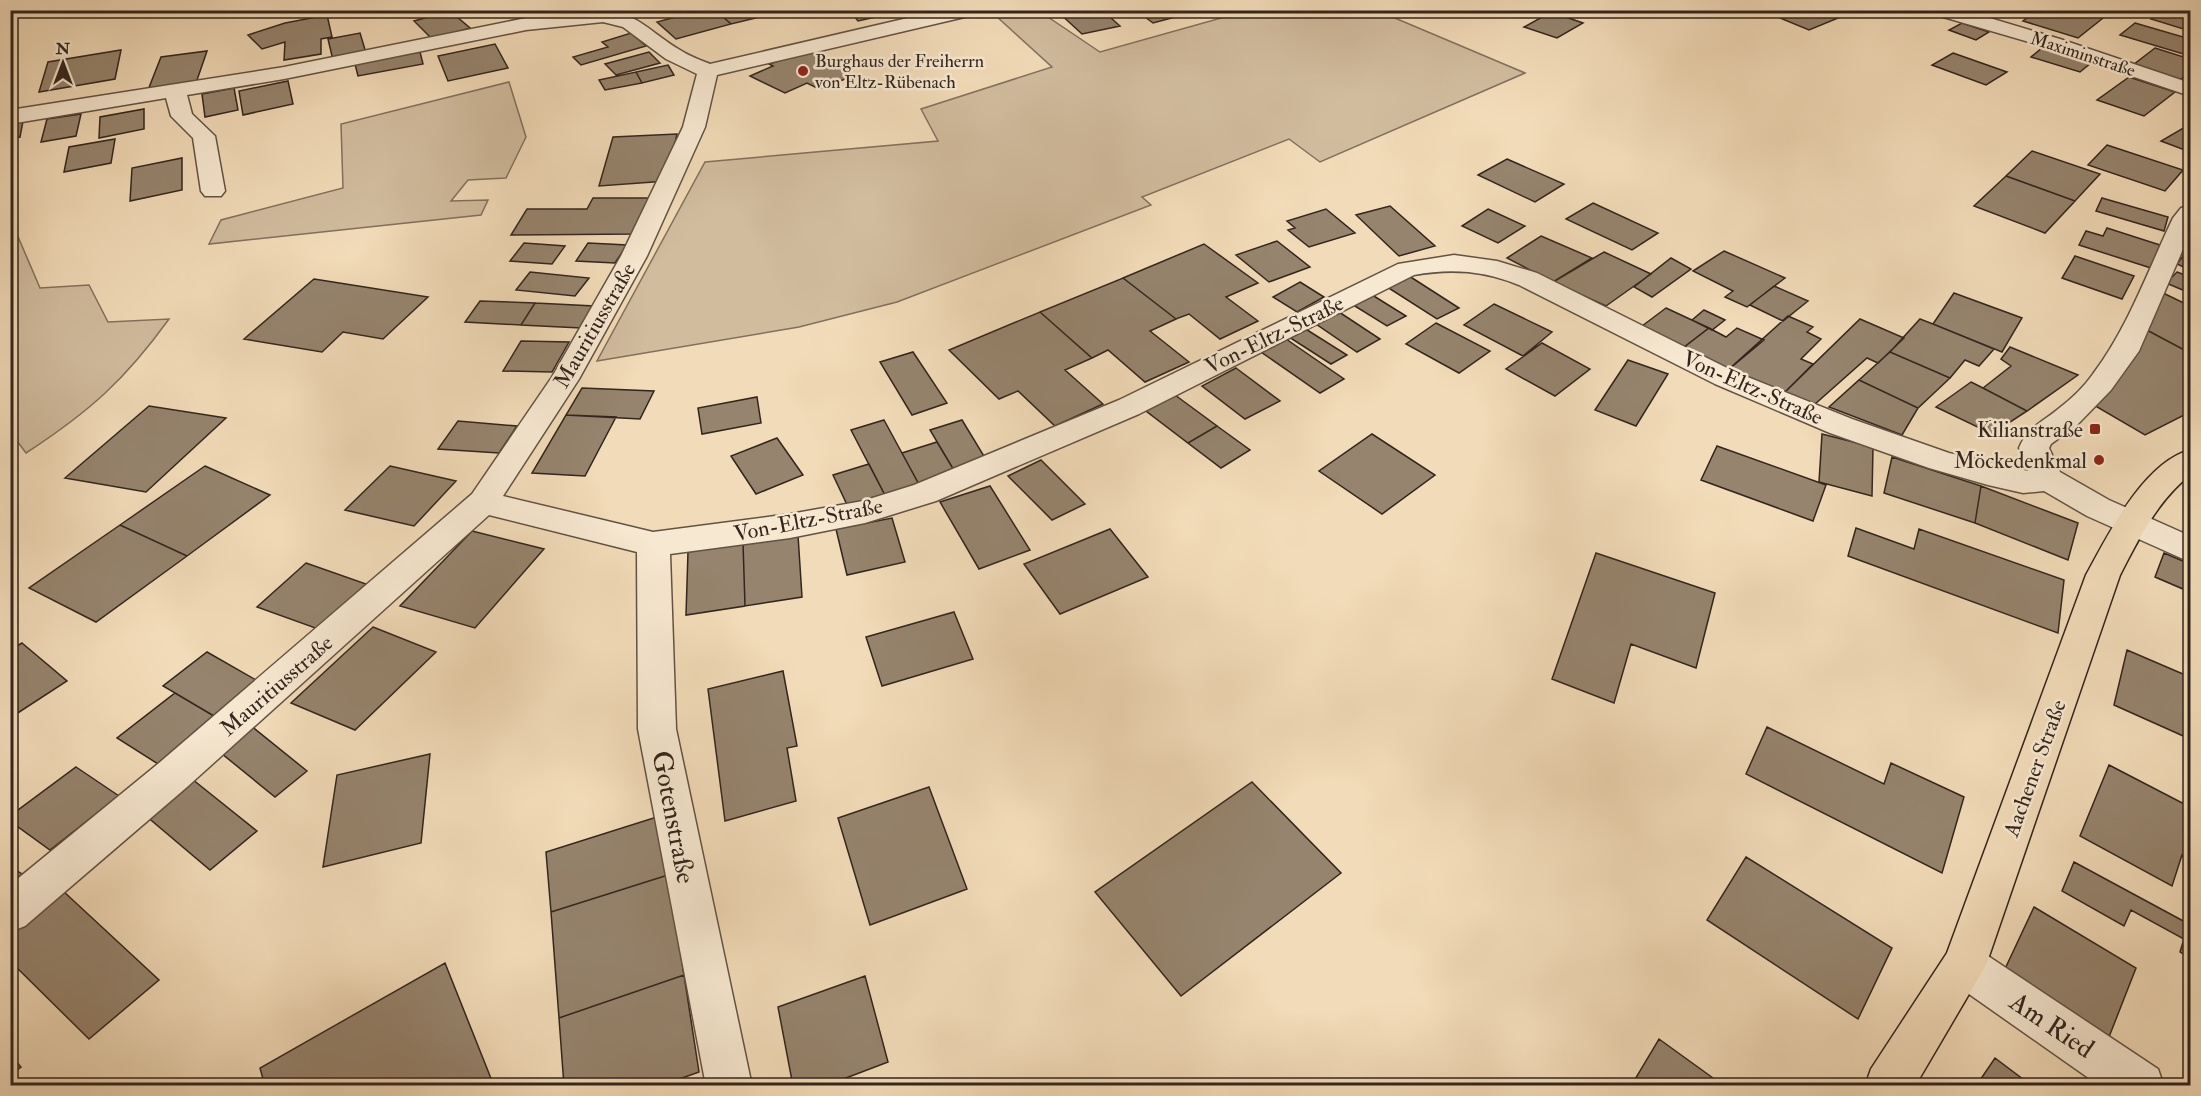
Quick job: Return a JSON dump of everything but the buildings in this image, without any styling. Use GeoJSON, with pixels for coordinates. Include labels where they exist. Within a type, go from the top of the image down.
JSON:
{"type":"FeatureCollection","features":[{"type":"Feature","properties":{"kind":"main road","name":"Aachener Straße"},"geometry":{"type":"LineString","coordinates":[[1888,1086],[1964,965],[2103,575],[2130,524],[2154,494],[2190,460]]}},
{"type":"Feature","properties":{"kind":"street"},"geometry":{"type":"LineString","coordinates":[[10,117],[175,92],[346,62],[495,30],[603,16],[619,18],[630,23],[673,55],[708,71],[969,10]]}},
{"type":"Feature","properties":{"kind":"street","name":"Maximinstraße"},"geometry":{"type":"LineString","coordinates":[[1940,10],[2053,43],[2190,90]]}},
{"type":"Feature","properties":{"kind":"street","name":"Mauritiusstraße"},"geometry":{"type":"LineString","coordinates":[[10,912],[173,775],[483,502],[565,379],[634,256],[694,127],[708,71]]}},
{"type":"Feature","properties":{"kind":"street"},"geometry":{"type":"LineString","coordinates":[[175,92],[183,116],[204,136],[213,191]]}},
{"type":"Feature","properties":{"kind":"street"},"geometry":{"type":"LineString","coordinates":[[2190,213],[2125,351],[2101,384],[2068,417],[2038,438],[2034,448],[2039,463],[2049,480],[2130,524],[2190,550]]}},
{"type":"Feature","properties":{"kind":"street","name":"Von-Eltz-Straße"},"geometry":{"type":"LineString","coordinates":[[483,502],[653,544],[790,526],[865,512],[925,493],[1129,407],[1407,270],[1435,263],[1465,262],[1507,270],[1725,378],[1841,426],[1940,461],[2023,482],[2049,480]]}},
{"type":"Feature","properties":{"kind":"street","name":"Gotenstraße"},"geometry":{"type":"LineString","coordinates":[[653,544],[657,729],[729,1086]]}},
{"type":"Feature","properties":{"kind":"street","name":"Am Ried"},"geometry":{"type":"LineString","coordinates":[[1964,965],[2141,1086]]}},
{"type":"Feature","properties":{"kind":"shaded area"},"geometry":{"type":"Polygon","coordinates":[[[1376,10],[1525,73],[1320,162],[1289,139],[1142,197],[1151,205],[897,302],[799,327],[597,361],[705,162],[938,141],[921,109],[1052,67],[996,16],[1022,11],[1039,11],[1100,52],[1246,11],[1376,10]]]}},
{"type":"Feature","properties":{"kind":"shaded area"},"geometry":{"type":"Polygon","coordinates":[[[509,82],[526,137],[506,178],[468,180],[451,201],[488,200],[481,215],[209,244],[221,220],[343,188],[341,124],[509,82]]]}},
{"type":"Feature","properties":{"kind":"shaded area"},"geometry":{"type":"Polygon","coordinates":[[[10,218],[40,288],[89,285],[108,322],[169,319],[137,360],[105,394],[26,453],[17,441],[11,440],[10,218]]]}},
{"type":"Feature","properties":{"kind":"place","name":"Burghaus der Freiherrn von Eltz-Rübenach"},"geometry":{"type":"Point","coordinates":[803,71]}},
{"type":"Feature","properties":{"kind":"place","name":"Kilianstraße"},"geometry":{"type":"Point","coordinates":[2095,429]}},
{"type":"Feature","properties":{"kind":"place","name":"Möckedenkmal"},"geometry":{"type":"Point","coordinates":[2099,460]}}]}
